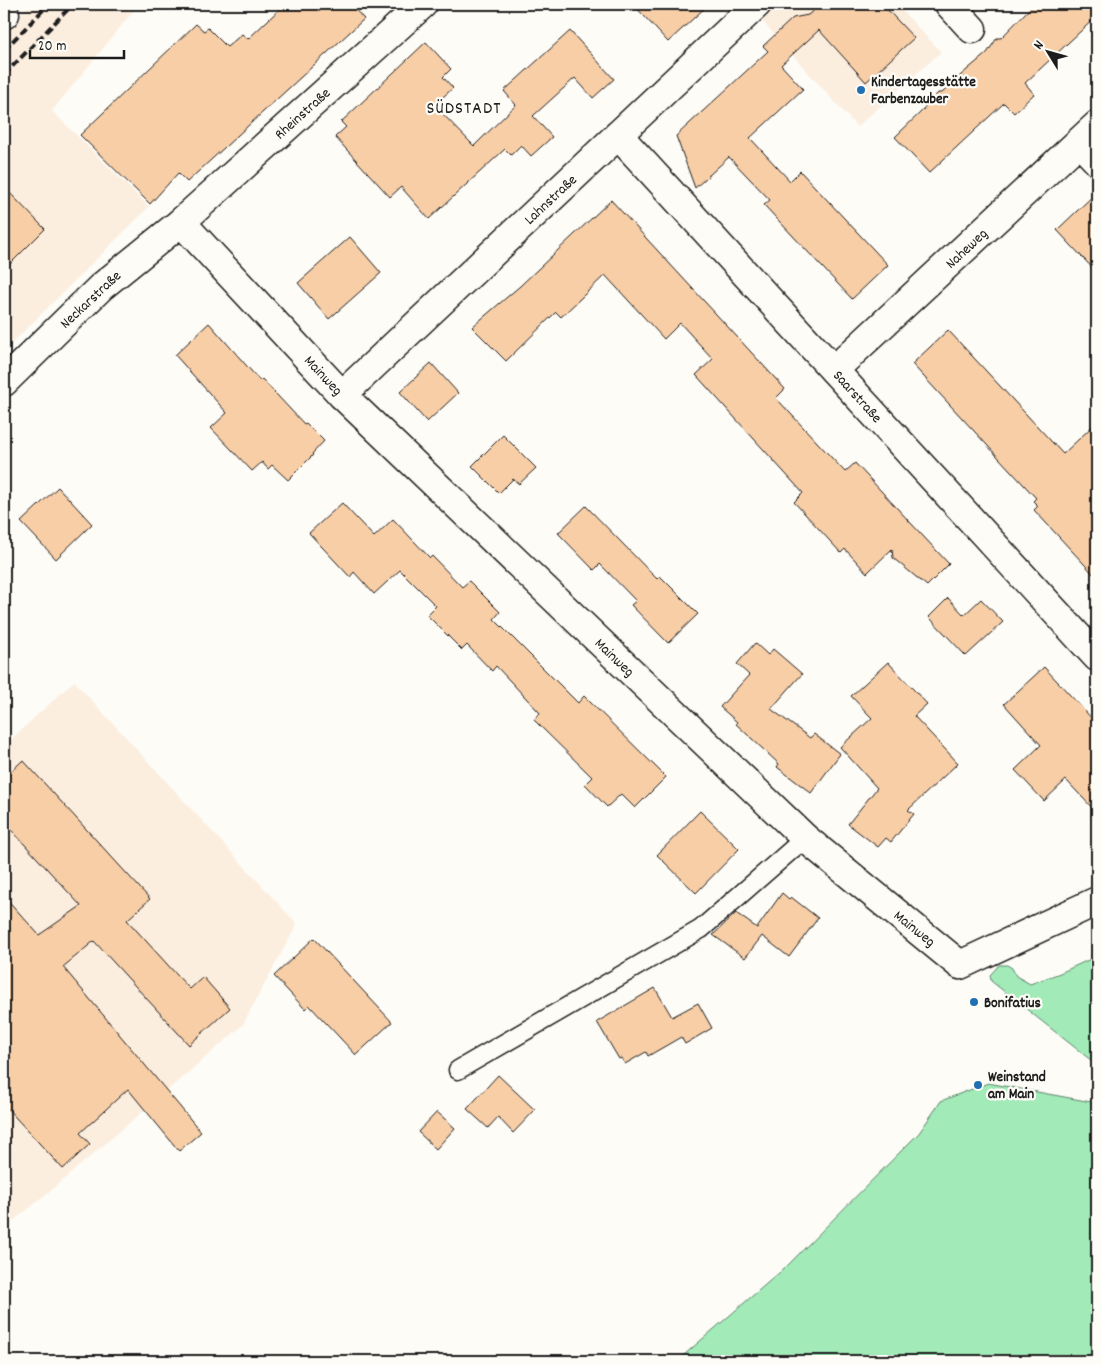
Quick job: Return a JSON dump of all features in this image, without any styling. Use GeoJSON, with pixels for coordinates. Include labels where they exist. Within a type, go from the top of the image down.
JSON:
{"type":"FeatureCollection","features":[{"type":"Feature","properties":{"kind":"street","name":"Rheinstraße"},"geometry":{"type":"LineString","coordinates":[[181,222],[423,4]]}},
{"type":"Feature","properties":{"kind":"street","name":"Lahnstraße"},"geometry":{"type":"LineString","coordinates":[[342,395],[757,4]]}},
{"type":"Feature","properties":{"kind":"street"},"geometry":{"type":"LineString","coordinates":[[949,4],[972,29]]}},
{"type":"Feature","properties":{"kind":"street","name":"Naheweg"},"geometry":{"type":"LineString","coordinates":[[834,370],[1097,125]]}},
{"type":"Feature","properties":{"kind":"street","name":"Saarstraße"},"geometry":{"type":"LineString","coordinates":[[618,135],[1097,658]]}},
{"type":"Feature","properties":{"kind":"street","name":"Neckarstraße"},"geometry":{"type":"LineString","coordinates":[[4,382],[101,287],[181,222]]}},
{"type":"Feature","properties":{"kind":"street","name":"Mainweg"},"geometry":{"type":"LineString","coordinates":[[181,222],[342,395],[805,838],[960,965],[1097,900]]}},
{"type":"Feature","properties":{"kind":"lane"},"geometry":{"type":"LineString","coordinates":[[1076,146],[1097,168]]}},
{"type":"Feature","properties":{"kind":"lane"},"geometry":{"type":"LineString","coordinates":[[458,1070],[701,929],[805,838]]}},
{"type":"Feature","properties":{"kind":"shaded area"},"geometry":{"type":"Polygon","coordinates":[[[31,4],[139,4],[52,111],[149,207],[4,351],[4,27],[31,4]]]}},
{"type":"Feature","properties":{"kind":"shaded area","name":"Kindertagesstätte Farbenzauber"},"geometry":{"type":"Polygon","coordinates":[[[765,4],[896,4],[941,52],[857,127],[755,13],[765,4]]]}},
{"type":"Feature","properties":{"kind":"shaded area"},"geometry":{"type":"Polygon","coordinates":[[[74,681],[297,924],[242,1026],[41,1199],[4,1228],[4,746],[74,681]]]}},
{"type":"Feature","properties":{"kind":"green space"},"geometry":{"type":"Polygon","coordinates":[[[1097,956],[1097,1065],[991,981],[990,975],[999,965],[1007,965],[1012,968],[1016,976],[1030,984],[1097,956]]]}},
{"type":"Feature","properties":{"kind":"green space"},"geometry":{"type":"Polygon","coordinates":[[[988,1083],[1097,1103],[1097,1361],[677,1361],[787,1266],[919,1133],[941,1101],[988,1083]]]}},
{"type":"Feature","properties":{"kind":"building"},"geometry":{"type":"Polygon","coordinates":[[[285,4],[350,4],[364,19],[187,182],[178,173],[150,204],[80,135],[196,24],[204,31],[208,28],[227,47],[242,34],[248,39],[285,4]]]}},
{"type":"Feature","properties":{"kind":"building"},"geometry":{"type":"Polygon","coordinates":[[[633,4],[709,4],[668,42],[633,4]]]}},
{"type":"Feature","properties":{"kind":"building"},"geometry":{"type":"Polygon","coordinates":[[[821,4],[882,4],[914,38],[866,82],[819,30],[781,65],[803,89],[750,138],[790,181],[800,171],[888,265],[852,299],[764,205],[770,200],[729,157],[695,188],[676,136],[768,51],[763,46],[793,18],[808,15],[821,4]]]}},
{"type":"Feature","properties":{"kind":"building"},"geometry":{"type":"Polygon","coordinates":[[[1034,4],[1097,4],[1097,16],[1025,83],[1034,94],[1014,113],[1004,103],[929,173],[895,137],[938,93],[942,93],[987,53],[997,38],[1001,38],[1034,4]]]}},
{"type":"Feature","properties":{"kind":"building"},"geometry":{"type":"Polygon","coordinates":[[[570,31],[614,79],[593,98],[575,78],[533,116],[552,137],[531,156],[521,145],[511,155],[505,149],[429,219],[401,187],[390,197],[335,137],[346,127],[341,122],[426,42],[451,69],[443,77],[453,88],[434,105],[474,146],[516,105],[504,91],[570,31]]]}},
{"type":"Feature","properties":{"kind":"building"},"geometry":{"type":"Polygon","coordinates":[[[4,187],[45,229],[4,270],[4,187]]]}},
{"type":"Feature","properties":{"kind":"building"},"geometry":{"type":"Polygon","coordinates":[[[1097,192],[1097,273],[1057,230],[1097,192]]]}},
{"type":"Feature","properties":{"kind":"building"},"geometry":{"type":"Polygon","coordinates":[[[611,200],[785,389],[776,398],[845,472],[855,463],[949,564],[927,586],[893,558],[892,549],[867,573],[845,549],[841,553],[794,502],[803,493],[696,375],[713,359],[680,323],[664,339],[605,275],[561,317],[556,312],[506,361],[472,327],[520,286],[611,200]]]}},
{"type":"Feature","properties":{"kind":"building"},"geometry":{"type":"Polygon","coordinates":[[[350,237],[381,273],[329,319],[298,283],[350,237]]]}},
{"type":"Feature","properties":{"kind":"building"},"geometry":{"type":"Polygon","coordinates":[[[209,323],[260,381],[262,379],[304,424],[306,423],[324,441],[288,480],[272,465],[268,469],[262,462],[252,471],[211,428],[227,413],[175,355],[209,323]]]}},
{"type":"Feature","properties":{"kind":"building"},"geometry":{"type":"Polygon","coordinates":[[[948,330],[1063,454],[1097,422],[1097,578],[1034,510],[1038,506],[1033,501],[1036,498],[912,364],[948,330]]]}},
{"type":"Feature","properties":{"kind":"building"},"geometry":{"type":"Polygon","coordinates":[[[431,363],[458,393],[427,422],[400,392],[431,363]]]}},
{"type":"Feature","properties":{"kind":"building"},"geometry":{"type":"Polygon","coordinates":[[[503,435],[536,468],[519,484],[513,479],[499,493],[472,466],[503,435]]]}},
{"type":"Feature","properties":{"kind":"building"},"geometry":{"type":"Polygon","coordinates":[[[58,487],[92,524],[56,559],[21,522],[58,487]]]}},
{"type":"Feature","properties":{"kind":"building"},"geometry":{"type":"Polygon","coordinates":[[[342,503],[374,537],[393,519],[430,558],[432,556],[462,587],[469,581],[500,612],[494,619],[578,703],[584,696],[666,777],[635,808],[621,794],[607,807],[585,784],[592,777],[534,720],[540,713],[496,666],[492,671],[467,645],[462,650],[427,615],[436,606],[400,570],[374,594],[354,572],[350,577],[309,533],[342,503]]]}},
{"type":"Feature","properties":{"kind":"building"},"geometry":{"type":"Polygon","coordinates":[[[586,506],[657,579],[660,576],[698,614],[668,643],[631,605],[636,601],[600,564],[594,570],[558,533],[586,506]]]}},
{"type":"Feature","properties":{"kind":"building"},"geometry":{"type":"Polygon","coordinates":[[[948,598],[964,615],[981,599],[1003,622],[966,656],[929,617],[948,598]]]}},
{"type":"Feature","properties":{"kind":"building"},"geometry":{"type":"Polygon","coordinates":[[[755,643],[768,655],[773,649],[802,674],[771,709],[810,738],[814,734],[840,754],[811,793],[777,767],[779,764],[720,707],[749,675],[737,664],[755,643]]]}},
{"type":"Feature","properties":{"kind":"building"},"geometry":{"type":"Polygon","coordinates":[[[888,662],[927,704],[914,716],[958,763],[908,810],[914,814],[891,842],[886,838],[878,847],[848,824],[877,788],[840,747],[872,718],[851,696],[888,662]]]}},
{"type":"Feature","properties":{"kind":"building"},"geometry":{"type":"Polygon","coordinates":[[[1044,667],[1097,724],[1097,813],[1066,780],[1044,801],[1015,770],[1041,745],[1004,704],[1044,667]]]}},
{"type":"Feature","properties":{"kind":"building"},"geometry":{"type":"Polygon","coordinates":[[[23,760],[150,899],[127,920],[190,989],[203,977],[230,1008],[189,1045],[94,941],[63,967],[201,1132],[179,1151],[128,1089],[80,1133],[90,1144],[63,1169],[4,1105],[4,896],[39,935],[81,906],[4,822],[4,778],[23,760]]]}},
{"type":"Feature","properties":{"kind":"building"},"geometry":{"type":"Polygon","coordinates":[[[700,811],[739,849],[696,893],[657,855],[700,811]]]}},
{"type":"Feature","properties":{"kind":"building"},"geometry":{"type":"Polygon","coordinates":[[[782,893],[789,899],[791,897],[818,918],[789,957],[762,936],[745,958],[713,935],[736,913],[757,928],[782,893]]]}},
{"type":"Feature","properties":{"kind":"building"},"geometry":{"type":"Polygon","coordinates":[[[314,938],[392,1022],[356,1055],[309,1005],[305,1009],[274,976],[314,938]]]}},
{"type":"Feature","properties":{"kind":"building"},"geometry":{"type":"Polygon","coordinates":[[[655,988],[672,1017],[698,1003],[712,1028],[685,1044],[681,1037],[648,1056],[646,1052],[625,1064],[621,1058],[619,1059],[597,1022],[655,988]]]}},
{"type":"Feature","properties":{"kind":"building"},"geometry":{"type":"Polygon","coordinates":[[[498,1075],[535,1110],[513,1133],[498,1117],[488,1128],[467,1109],[498,1075]]]}},
{"type":"Feature","properties":{"kind":"building"},"geometry":{"type":"Polygon","coordinates":[[[437,1112],[455,1128],[436,1149],[418,1132],[437,1112]]]}},
{"type":"Feature","properties":{"kind":"railway"},"geometry":{"type":"LineString","coordinates":[[4,50],[49,4]]}},
{"type":"Feature","properties":{"kind":"railway"},"geometry":{"type":"LineString","coordinates":[[4,75],[73,4]]}},
{"type":"Feature","properties":{"kind":"place","name":"Kindertagesstätte Farbenzauber"},"geometry":{"type":"Point","coordinates":[861,90]}},
{"type":"Feature","properties":{"kind":"place","name":"Bonifatius"},"geometry":{"type":"Point","coordinates":[974,1002]}},
{"type":"Feature","properties":{"kind":"place","name":"Weinstand am Main"},"geometry":{"type":"Point","coordinates":[978,1085]}},
{"type":"Feature","properties":{"kind":"district","name":"SÜDSTADT"},"geometry":{"type":"Point","coordinates":[464,107]}}]}
